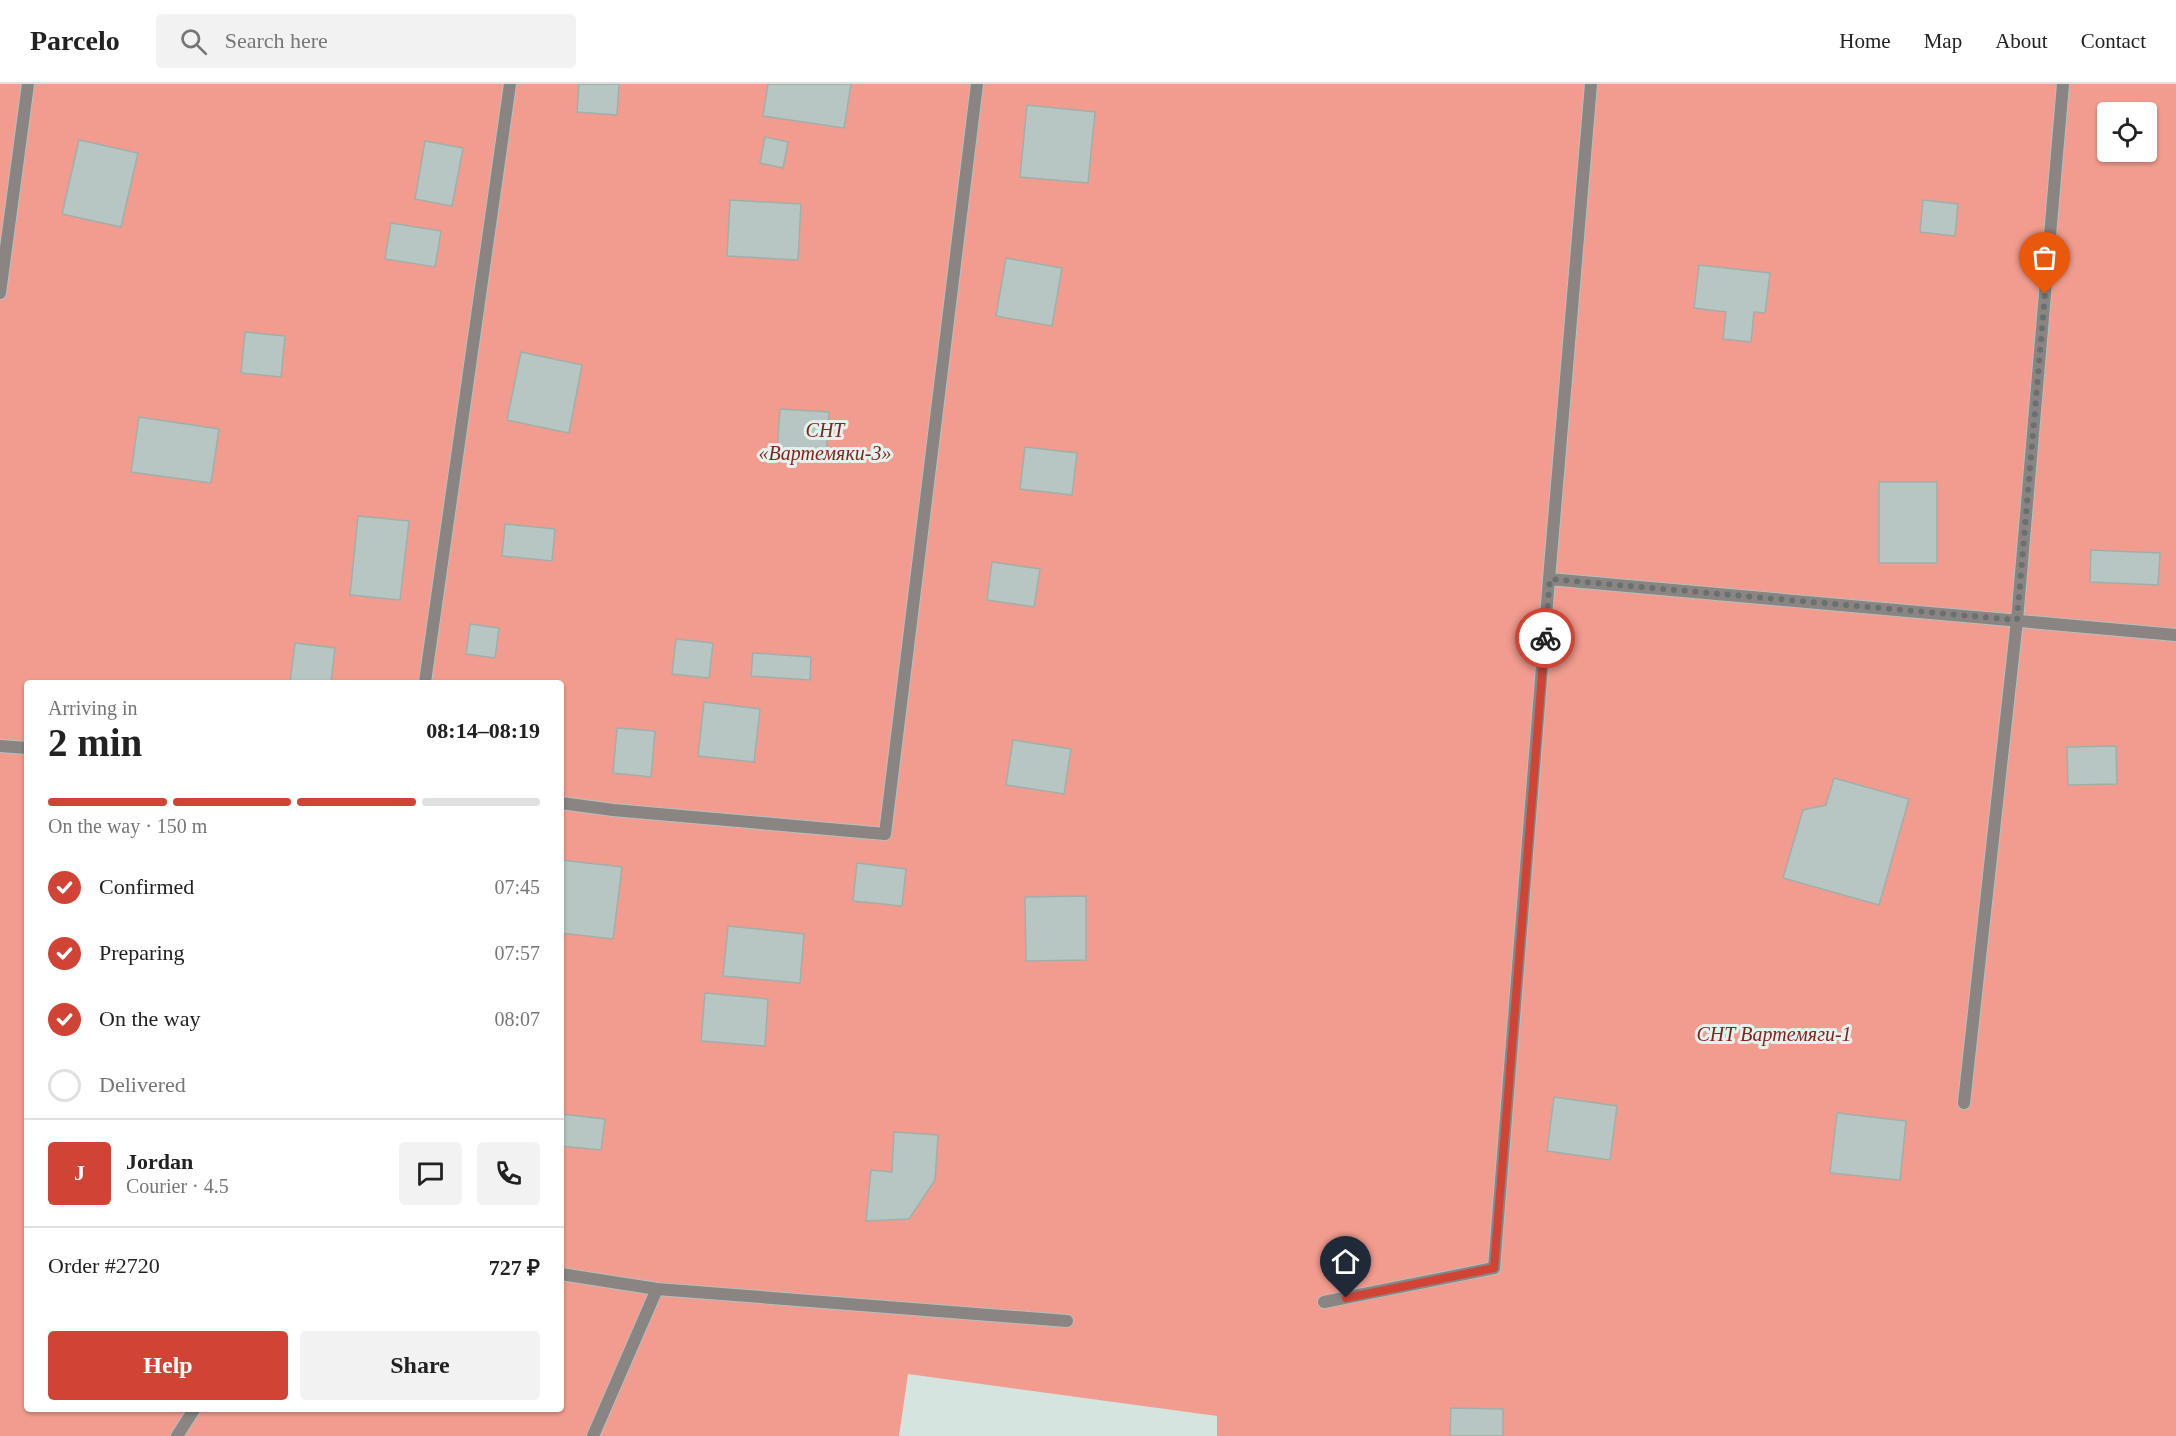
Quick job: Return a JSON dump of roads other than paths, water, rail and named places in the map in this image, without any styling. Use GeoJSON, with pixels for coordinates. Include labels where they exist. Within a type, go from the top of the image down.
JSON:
{"type":"FeatureCollection","features":[{"type":"Feature","properties":{"kind":"street"},"geometry":{"type":"LineString","coordinates":[[0,293],[28,84]]}},
{"type":"Feature","properties":{"kind":"street"},"geometry":{"type":"LineString","coordinates":[[425,680],[510,84]]}},
{"type":"Feature","properties":{"kind":"street"},"geometry":{"type":"LineString","coordinates":[[564,804],[885,834],[977,84]]}},
{"type":"Feature","properties":{"kind":"street"},"geometry":{"type":"LineString","coordinates":[[1324,1302],[1494,1268],[1591,84]]}},
{"type":"Feature","properties":{"kind":"street"},"geometry":{"type":"LineString","coordinates":[[1964,1103],[2017,620],[2063,84]]}},
{"type":"Feature","properties":{"kind":"street"},"geometry":{"type":"LineString","coordinates":[[1550,579],[2176,635]]}},
{"type":"Feature","properties":{"kind":"street"},"geometry":{"type":"LineString","coordinates":[[0,746],[24,748]]}},
{"type":"Feature","properties":{"kind":"street"},"geometry":{"type":"LineString","coordinates":[[564,1274],[657,1289],[1066,1321]]}},
{"type":"Feature","properties":{"kind":"street"},"geometry":{"type":"LineString","coordinates":[[593,1436],[657,1289]]}},
{"type":"Feature","properties":{"kind":"street"},"geometry":{"type":"LineString","coordinates":[[177,1436],[192,1412]]}},
{"type":"Feature","properties":{"kind":"park label","name":"СНТ «Вартемяки-3»"},"geometry":{"type":"Point","coordinates":[825,442]}},
{"type":"Feature","properties":{"kind":"park label","name":"СНТ Вартемяги-1"},"geometry":{"type":"Point","coordinates":[1774,1034]}}]}
